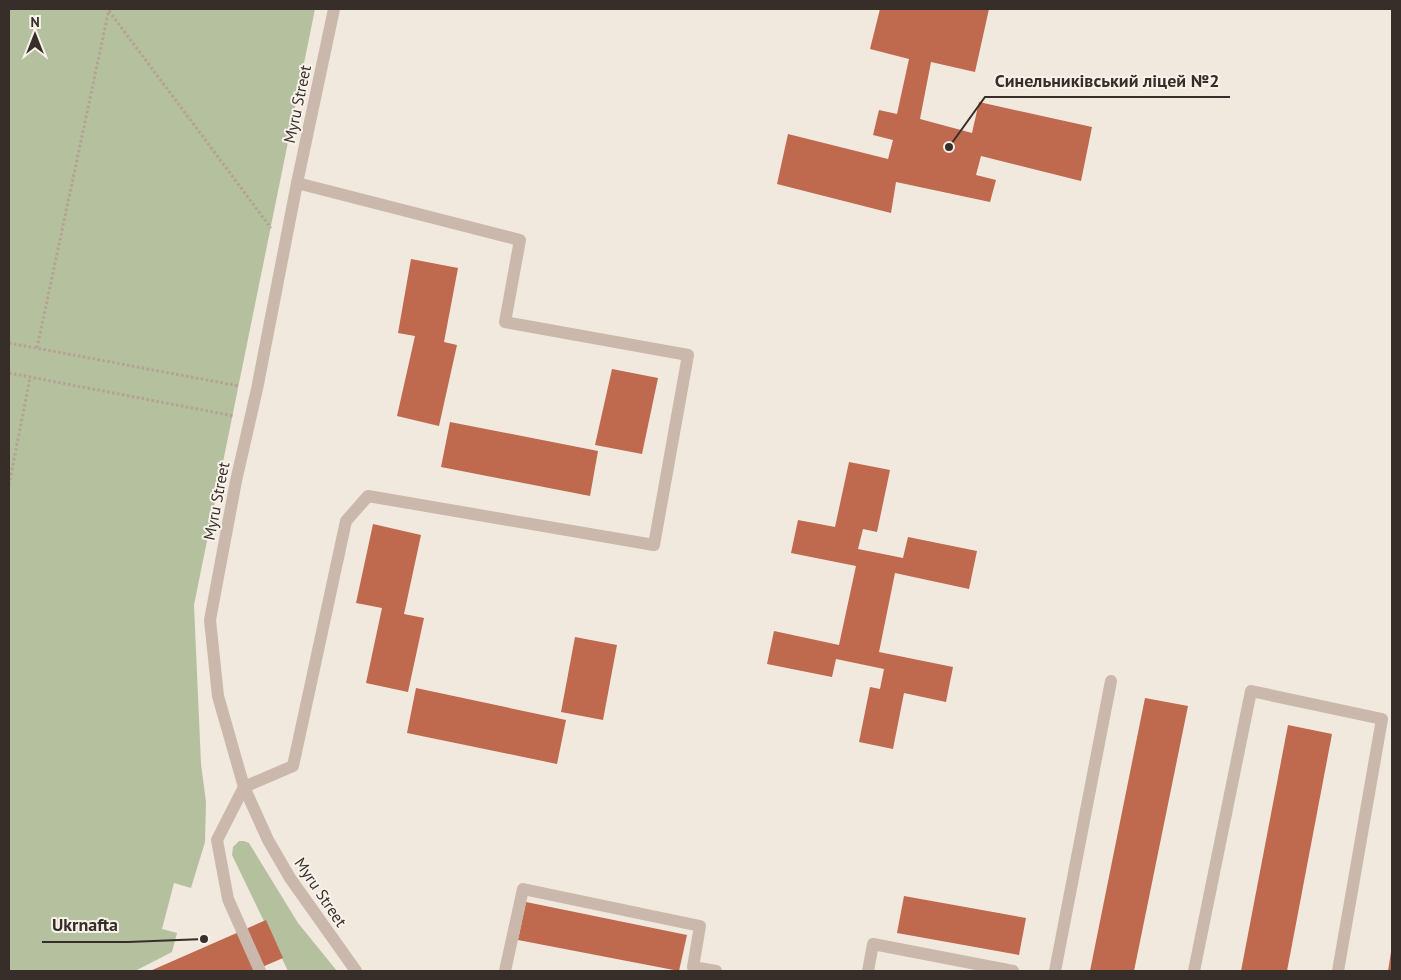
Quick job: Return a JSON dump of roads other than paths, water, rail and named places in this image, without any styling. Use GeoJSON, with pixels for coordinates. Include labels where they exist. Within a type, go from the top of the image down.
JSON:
{"type":"FeatureCollection","features":[{"type":"Feature","properties":{"kind":"street","name":"Myru Street"},"geometry":{"type":"LineString","coordinates":[[334,9],[297,184],[257,389],[236,481],[210,620],[218,696],[244,787],[268,840],[290,878],[356,971]]}},
{"type":"Feature","properties":{"kind":"street"},"geometry":{"type":"LineString","coordinates":[[260,971],[228,899],[217,840],[244,787],[293,766],[346,521],[368,496],[654,545],[688,355],[505,322],[520,240],[297,184]]}},
{"type":"Feature","properties":{"kind":"street"},"geometry":{"type":"LineString","coordinates":[[1055,971],[1111,681]]}},
{"type":"Feature","properties":{"kind":"street"},"geometry":{"type":"LineString","coordinates":[[1194,971],[1251,690],[1382,719],[1338,971]]}},
{"type":"Feature","properties":{"kind":"street"},"geometry":{"type":"LineString","coordinates":[[505,971],[523,889],[700,926],[693,967],[716,971]]}},
{"type":"Feature","properties":{"kind":"street"},"geometry":{"type":"LineString","coordinates":[[868,971],[873,944],[1013,971]]}},
{"type":"Feature","properties":{"kind":"place","name":"Синельниківський ліцей №2"},"geometry":{"type":"Point","coordinates":[949,147]}},
{"type":"Feature","properties":{"kind":"place","name":"Ukrnafta"},"geometry":{"type":"Point","coordinates":[204,939]}}]}
